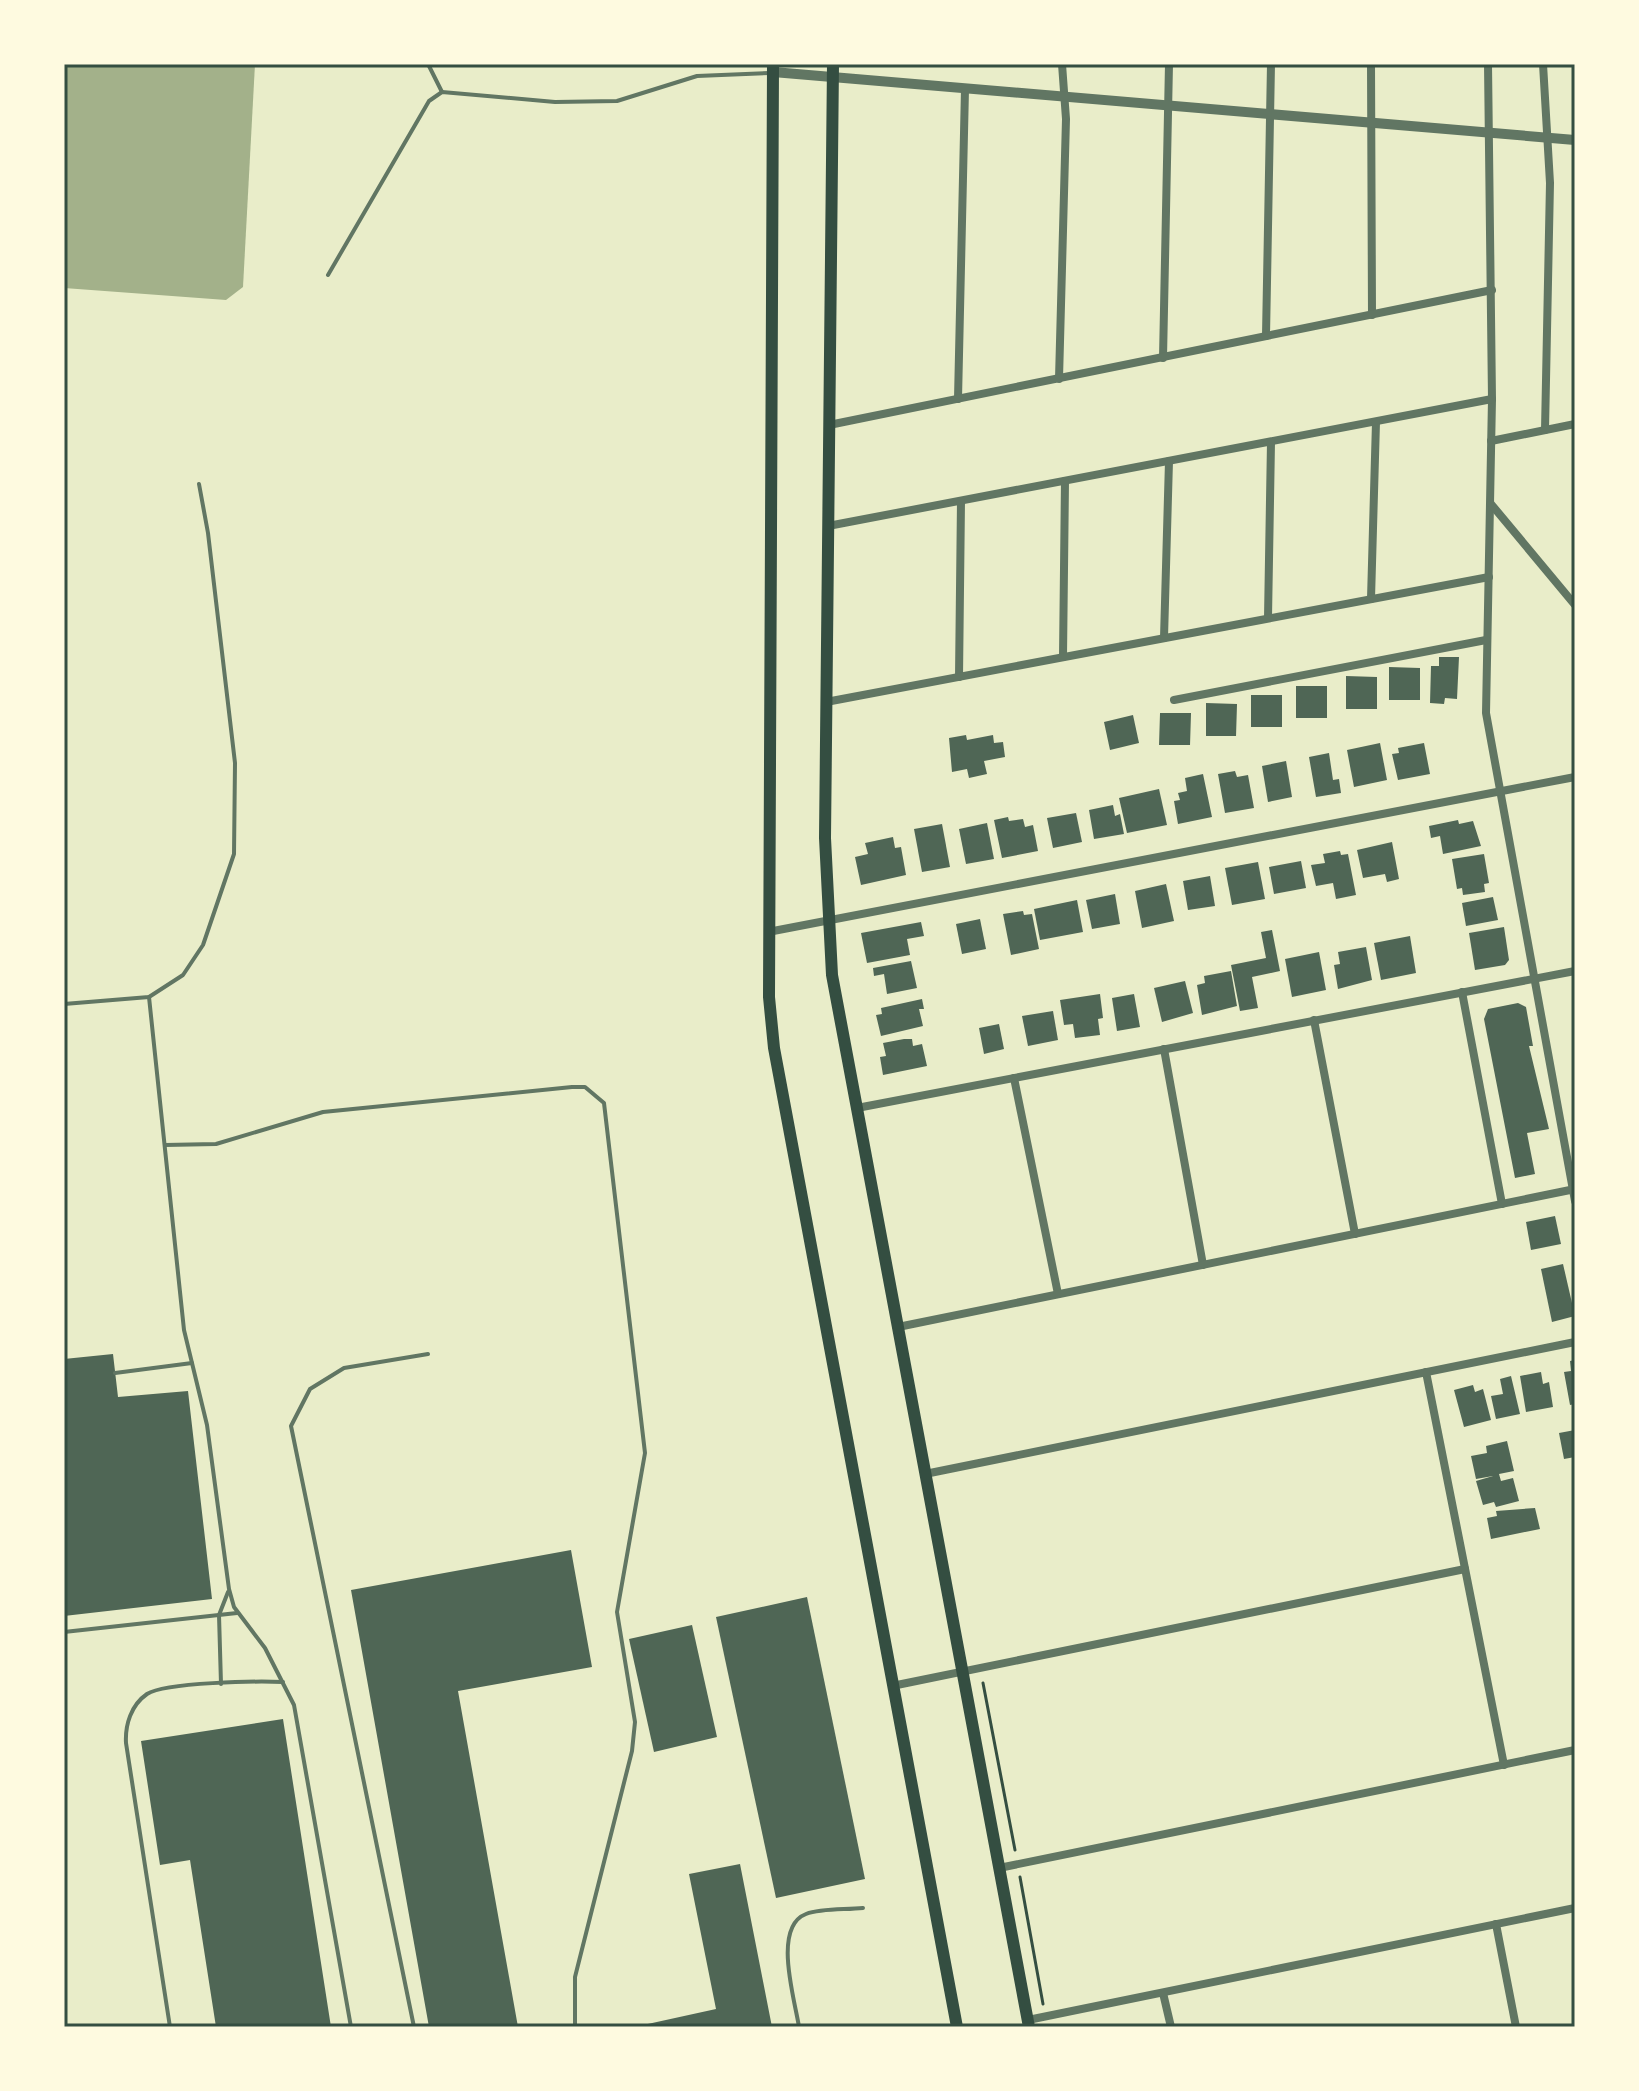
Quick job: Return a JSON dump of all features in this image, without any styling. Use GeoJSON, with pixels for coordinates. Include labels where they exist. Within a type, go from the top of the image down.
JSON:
{"type":"FeatureCollection","features":[{"type":"Feature","properties":{"kind":"main road"},"geometry":{"type":"LineString","coordinates":[[773,68],[768,932],[774,1048],[957,2027]]}},
{"type":"Feature","properties":{"kind":"main road"},"geometry":{"type":"LineString","coordinates":[[833,71],[826,702],[827,919],[837,1008],[1028,2024]]}},
{"type":"Feature","properties":{"kind":"street"},"geometry":{"type":"LineString","coordinates":[[1059,379],[1062,64]]}},
{"type":"Feature","properties":{"kind":"street"},"geometry":{"type":"LineString","coordinates":[[1163,358],[1169,64]]}},
{"type":"Feature","properties":{"kind":"street"},"geometry":{"type":"LineString","coordinates":[[1266,336],[1271,64]]}},
{"type":"Feature","properties":{"kind":"street"},"geometry":{"type":"LineString","coordinates":[[1371,64],[1372,315]]}},
{"type":"Feature","properties":{"kind":"street"},"geometry":{"type":"LineString","coordinates":[[1488,64],[1492,399],[1486,713],[1575,1201]]}},
{"type":"Feature","properties":{"kind":"street"},"geometry":{"type":"LineString","coordinates":[[1543,64],[1550,183],[1545,430]]}},
{"type":"Feature","properties":{"kind":"street"},"geometry":{"type":"LineString","coordinates":[[773,68],[833,71],[965,89],[1575,140]]}},
{"type":"Feature","properties":{"kind":"street"},"geometry":{"type":"LineString","coordinates":[[958,399],[965,89]]}},
{"type":"Feature","properties":{"kind":"street"},"geometry":{"type":"LineString","coordinates":[[829,425],[1492,290]]}},
{"type":"Feature","properties":{"kind":"street"},"geometry":{"type":"LineString","coordinates":[[828,526],[1492,399]]}},
{"type":"Feature","properties":{"kind":"street"},"geometry":{"type":"LineString","coordinates":[[1371,599],[1376,422]]}},
{"type":"Feature","properties":{"kind":"street"},"geometry":{"type":"LineString","coordinates":[[1491,441],[1575,424]]}},
{"type":"Feature","properties":{"kind":"street"},"geometry":{"type":"LineString","coordinates":[[1268,618],[1271,442]]}},
{"type":"Feature","properties":{"kind":"street"},"geometry":{"type":"LineString","coordinates":[[1164,638],[1169,461]]}},
{"type":"Feature","properties":{"kind":"street"},"geometry":{"type":"LineString","coordinates":[[1063,657],[1065,481]]}},
{"type":"Feature","properties":{"kind":"street"},"geometry":{"type":"LineString","coordinates":[[959,677],[961,501]]}},
{"type":"Feature","properties":{"kind":"street"},"geometry":{"type":"LineString","coordinates":[[1490,504],[1575,605]]}},
{"type":"Feature","properties":{"kind":"street"},"geometry":{"type":"LineString","coordinates":[[826,702],[1489,577]]}},
{"type":"Feature","properties":{"kind":"street"},"geometry":{"type":"LineString","coordinates":[[1174,700],[1486,640]]}},
{"type":"Feature","properties":{"kind":"street"},"geometry":{"type":"LineString","coordinates":[[768,932],[1575,777]]}},
{"type":"Feature","properties":{"kind":"street"},"geometry":{"type":"LineString","coordinates":[[857,1108],[1575,971]]}},
{"type":"Feature","properties":{"kind":"street"},"geometry":{"type":"LineString","coordinates":[[1462,992],[1502,1204]]}},
{"type":"Feature","properties":{"kind":"street"},"geometry":{"type":"LineString","coordinates":[[1314,1020],[1355,1234]]}},
{"type":"Feature","properties":{"kind":"street"},"geometry":{"type":"LineString","coordinates":[[1164,1049],[1203,1265]]}},
{"type":"Feature","properties":{"kind":"street"},"geometry":{"type":"LineString","coordinates":[[1014,1078],[1058,1294]]}},
{"type":"Feature","properties":{"kind":"street"},"geometry":{"type":"LineString","coordinates":[[898,1327],[1574,1190]]}},
{"type":"Feature","properties":{"kind":"street"},"geometry":{"type":"LineString","coordinates":[[925,1474],[1575,1342]]}},
{"type":"Feature","properties":{"kind":"street"},"geometry":{"type":"LineString","coordinates":[[1426,1372],[1504,1765]]}},
{"type":"Feature","properties":{"kind":"street"},"geometry":{"type":"LineString","coordinates":[[892,1686],[1465,1569]]}},
{"type":"Feature","properties":{"kind":"street"},"geometry":{"type":"LineString","coordinates":[[999,1868],[1575,1750]]}},
{"type":"Feature","properties":{"kind":"street"},"geometry":{"type":"LineString","coordinates":[[1028,2024],[1575,1908]]}},
{"type":"Feature","properties":{"kind":"street"},"geometry":{"type":"LineString","coordinates":[[1496,1924],[1516,2027]]}},
{"type":"Feature","properties":{"kind":"street"},"geometry":{"type":"LineString","coordinates":[[1163,1993],[1171,2027]]}},
{"type":"Feature","properties":{"kind":"lane"},"geometry":{"type":"LineString","coordinates":[[428,64],[442,92]]}},
{"type":"Feature","properties":{"kind":"lane"},"geometry":{"type":"LineString","coordinates":[[328,275],[429,101],[442,92],[555,102],[617,101],[697,76],[773,68]]}},
{"type":"Feature","properties":{"kind":"lane"},"geometry":{"type":"LineString","coordinates":[[64,1004],[149,997],[183,975],[203,945],[234,854],[235,763],[208,533],[199,484]]}},
{"type":"Feature","properties":{"kind":"lane"},"geometry":{"type":"LineString","coordinates":[[149,997],[184,1330],[207,1425],[229,1589],[238,1613],[265,1648],[294,1705],[351,2027]]}},
{"type":"Feature","properties":{"kind":"lane"},"geometry":{"type":"LineString","coordinates":[[165,1145],[216,1144],[323,1112],[572,1087],[585,1087],[604,1103],[645,1453],[617,1612],[635,1722],[632,1751],[575,1977],[575,2027]]}},
{"type":"Feature","properties":{"kind":"lane"},"geometry":{"type":"LineString","coordinates":[[414,2027],[291,1426],[310,1389],[344,1368],[428,1354]]}},
{"type":"Feature","properties":{"kind":"lane"},"geometry":{"type":"LineString","coordinates":[[115,1373],[192,1363]]}},
{"type":"Feature","properties":{"kind":"lane"},"geometry":{"type":"LineString","coordinates":[[221,1684],[219,1615],[229,1589]]}},
{"type":"Feature","properties":{"kind":"lane"},"geometry":{"type":"LineString","coordinates":[[64,1632],[238,1613]]}},
{"type":"Feature","properties":{"kind":"lane"},"geometry":{"type":"LineString","coordinates":[[170,2027],[125,1734],[135,1706],[150,1692],[221,1684],[283,1682]]}},
{"type":"Feature","properties":{"kind":"lane"},"geometry":{"type":"LineString","coordinates":[[799,2027],[786,1943],[791,1926],[804,1915],[863,1908]]}},
{"type":"Feature","properties":{"kind":"shaded area"},"geometry":{"type":"Polygon","coordinates":[[[64,64],[255,64],[243,287],[226,300],[64,288],[64,64]]]}},
{"type":"Feature","properties":{"kind":"building"},"geometry":{"type":"Polygon","coordinates":[[[1439,657],[1459,657],[1457,699],[1445,698],[1444,704],[1430,703],[1431,666],[1439,666],[1439,657]]]}},
{"type":"Feature","properties":{"kind":"building"},"geometry":{"type":"Polygon","coordinates":[[[1389,667],[1420,668],[1420,700],[1389,700],[1389,667]]]}},
{"type":"Feature","properties":{"kind":"building"},"geometry":{"type":"Polygon","coordinates":[[[1346,676],[1377,677],[1377,709],[1346,709],[1346,676]]]}},
{"type":"Feature","properties":{"kind":"building"},"geometry":{"type":"Polygon","coordinates":[[[1296,686],[1327,686],[1327,718],[1296,718],[1296,686]]]}},
{"type":"Feature","properties":{"kind":"building"},"geometry":{"type":"Polygon","coordinates":[[[1251,695],[1282,695],[1282,727],[1251,727],[1251,695]]]}},
{"type":"Feature","properties":{"kind":"building"},"geometry":{"type":"Polygon","coordinates":[[[1206,703],[1237,704],[1236,736],[1206,736],[1206,703]]]}},
{"type":"Feature","properties":{"kind":"building"},"geometry":{"type":"Polygon","coordinates":[[[1160,713],[1191,713],[1190,745],[1159,745],[1160,713]]]}},
{"type":"Feature","properties":{"kind":"building"},"geometry":{"type":"Polygon","coordinates":[[[1133,715],[1139,743],[1110,750],[1104,722],[1133,715]]]}},
{"type":"Feature","properties":{"kind":"building"},"geometry":{"type":"Polygon","coordinates":[[[966,735],[967,740],[993,735],[994,743],[1003,742],[1005,757],[984,761],[987,774],[969,778],[967,769],[952,772],[949,738],[966,735]]]}},
{"type":"Feature","properties":{"kind":"building"},"geometry":{"type":"Polygon","coordinates":[[[1380,743],[1387,780],[1354,787],[1347,750],[1380,743]]]}},
{"type":"Feature","properties":{"kind":"building"},"geometry":{"type":"Polygon","coordinates":[[[1424,743],[1430,774],[1398,780],[1392,754],[1399,753],[1398,748],[1424,743]]]}},
{"type":"Feature","properties":{"kind":"building"},"geometry":{"type":"Polygon","coordinates":[[[1329,753],[1333,780],[1339,779],[1341,793],[1316,797],[1309,757],[1329,753]]]}},
{"type":"Feature","properties":{"kind":"building"},"geometry":{"type":"Polygon","coordinates":[[[1286,761],[1292,797],[1268,802],[1262,766],[1286,761]]]}},
{"type":"Feature","properties":{"kind":"building"},"geometry":{"type":"Polygon","coordinates":[[[1235,771],[1237,777],[1248,775],[1254,808],[1225,813],[1218,774],[1235,771]]]}},
{"type":"Feature","properties":{"kind":"building"},"geometry":{"type":"Polygon","coordinates":[[[1203,774],[1212,817],[1178,824],[1174,801],[1180,800],[1178,793],[1187,791],[1185,778],[1203,774]]]}},
{"type":"Feature","properties":{"kind":"building"},"geometry":{"type":"Polygon","coordinates":[[[1159,789],[1167,825],[1127,833],[1119,798],[1159,789]]]}},
{"type":"Feature","properties":{"kind":"building"},"geometry":{"type":"Polygon","coordinates":[[[1113,805],[1115,816],[1120,814],[1124,834],[1094,839],[1089,810],[1113,805]]]}},
{"type":"Feature","properties":{"kind":"building"},"geometry":{"type":"Polygon","coordinates":[[[1076,813],[1082,842],[1053,848],[1047,818],[1076,813]]]}},
{"type":"Feature","properties":{"kind":"building"},"geometry":{"type":"Polygon","coordinates":[[[1008,817],[1009,821],[1023,819],[1025,827],[1033,825],[1038,851],[1002,858],[994,820],[1008,817]]]}},
{"type":"Feature","properties":{"kind":"building"},"geometry":{"type":"Polygon","coordinates":[[[1458,820],[1459,824],[1473,821],[1481,846],[1443,854],[1440,836],[1431,838],[1429,826],[1458,820]]]}},
{"type":"Feature","properties":{"kind":"building"},"geometry":{"type":"Polygon","coordinates":[[[987,823],[994,859],[966,864],[959,829],[987,823]]]}},
{"type":"Feature","properties":{"kind":"building"},"geometry":{"type":"Polygon","coordinates":[[[942,824],[950,867],[922,872],[914,829],[942,824]]]}},
{"type":"Feature","properties":{"kind":"building"},"geometry":{"type":"Polygon","coordinates":[[[893,837],[895,848],[901,847],[906,875],[861,885],[855,857],[868,854],[865,843],[893,837]]]}},
{"type":"Feature","properties":{"kind":"building"},"geometry":{"type":"Polygon","coordinates":[[[1392,842],[1399,879],[1387,882],[1385,874],[1363,878],[1357,850],[1392,842]]]}},
{"type":"Feature","properties":{"kind":"building"},"geometry":{"type":"Polygon","coordinates":[[[1340,851],[1341,855],[1348,854],[1356,895],[1336,899],[1333,883],[1316,886],[1311,865],[1325,863],[1323,854],[1340,851]]]}},
{"type":"Feature","properties":{"kind":"building"},"geometry":{"type":"Polygon","coordinates":[[[1484,854],[1489,883],[1484,884],[1485,892],[1463,895],[1462,888],[1457,889],[1452,859],[1484,854]]]}},
{"type":"Feature","properties":{"kind":"building"},"geometry":{"type":"Polygon","coordinates":[[[1301,861],[1306,888],[1274,894],[1269,867],[1301,861]]]}},
{"type":"Feature","properties":{"kind":"building"},"geometry":{"type":"Polygon","coordinates":[[[1258,862],[1265,899],[1232,905],[1225,868],[1258,862]]]}},
{"type":"Feature","properties":{"kind":"building"},"geometry":{"type":"Polygon","coordinates":[[[1210,876],[1215,906],[1188,910],[1183,881],[1210,876]]]}},
{"type":"Feature","properties":{"kind":"building"},"geometry":{"type":"Polygon","coordinates":[[[1166,884],[1174,921],[1142,928],[1135,891],[1166,884]]]}},
{"type":"Feature","properties":{"kind":"building"},"geometry":{"type":"Polygon","coordinates":[[[1115,894],[1120,924],[1092,929],[1086,900],[1115,894]]]}},
{"type":"Feature","properties":{"kind":"building"},"geometry":{"type":"Polygon","coordinates":[[[1493,897],[1498,920],[1466,926],[1462,903],[1493,897]]]}},
{"type":"Feature","properties":{"kind":"building"},"geometry":{"type":"Polygon","coordinates":[[[1077,900],[1083,932],[1040,940],[1034,909],[1077,900]]]}},
{"type":"Feature","properties":{"kind":"building"},"geometry":{"type":"Polygon","coordinates":[[[1023,911],[1024,915],[1032,914],[1039,949],[1011,955],[1003,914],[1023,911]]]}},
{"type":"Feature","properties":{"kind":"building"},"geometry":{"type":"Polygon","coordinates":[[[980,919],[986,949],[962,954],[956,924],[980,919]]]}},
{"type":"Feature","properties":{"kind":"building"},"geometry":{"type":"Polygon","coordinates":[[[921,922],[924,936],[907,939],[910,955],[867,963],[861,933],[921,922]]]}},
{"type":"Feature","properties":{"kind":"building"},"geometry":{"type":"Polygon","coordinates":[[[1504,927],[1509,960],[1505,965],[1475,970],[1469,933],[1504,927]]]}},
{"type":"Feature","properties":{"kind":"building"},"geometry":{"type":"Polygon","coordinates":[[[1272,930],[1280,971],[1252,977],[1258,1008],[1240,1011],[1231,965],[1266,958],[1261,932],[1272,930]]]}},
{"type":"Feature","properties":{"kind":"building"},"geometry":{"type":"Polygon","coordinates":[[[1410,936],[1416,973],[1381,980],[1374,943],[1410,936]]]}},
{"type":"Feature","properties":{"kind":"building"},"geometry":{"type":"Polygon","coordinates":[[[1366,947],[1372,980],[1338,989],[1334,965],[1340,964],[1338,952],[1366,947]]]}},
{"type":"Feature","properties":{"kind":"building"},"geometry":{"type":"Polygon","coordinates":[[[1319,952],[1326,990],[1292,997],[1285,959],[1319,952]]]}},
{"type":"Feature","properties":{"kind":"building"},"geometry":{"type":"Polygon","coordinates":[[[911,961],[917,988],[887,994],[884,974],[874,976],[873,968],[911,961]]]}},
{"type":"Feature","properties":{"kind":"building"},"geometry":{"type":"Polygon","coordinates":[[[1231,971],[1237,1006],[1202,1015],[1197,985],[1205,983],[1204,976],[1231,971]]]}},
{"type":"Feature","properties":{"kind":"building"},"geometry":{"type":"Polygon","coordinates":[[[1185,981],[1193,1013],[1162,1022],[1154,988],[1185,981]]]}},
{"type":"Feature","properties":{"kind":"building"},"geometry":{"type":"Polygon","coordinates":[[[1100,994],[1103,1018],[1098,1019],[1100,1035],[1075,1038],[1073,1024],[1064,1025],[1060,1000],[1100,994]]]}},
{"type":"Feature","properties":{"kind":"building"},"geometry":{"type":"Polygon","coordinates":[[[1134,994],[1140,1027],[1117,1031],[1112,998],[1134,994]]]}},
{"type":"Feature","properties":{"kind":"building"},"geometry":{"type":"Polygon","coordinates":[[[922,999],[924,1009],[919,1009],[923,1026],[881,1036],[876,1015],[882,1014],[881,1008],[922,999]]]}},
{"type":"Feature","properties":{"kind":"building"},"geometry":{"type":"Polygon","coordinates":[[[1518,1003],[1526,1007],[1533,1046],[1529,1046],[1549,1129],[1527,1133],[1535,1174],[1515,1178],[1484,1019],[1488,1009],[1518,1003]]]}},
{"type":"Feature","properties":{"kind":"building"},"geometry":{"type":"Polygon","coordinates":[[[1053,1011],[1058,1040],[1028,1046],[1022,1016],[1053,1011]]]}},
{"type":"Feature","properties":{"kind":"building"},"geometry":{"type":"Polygon","coordinates":[[[999,1024],[1004,1049],[984,1054],[979,1028],[999,1024]]]}},
{"type":"Feature","properties":{"kind":"building"},"geometry":{"type":"Polygon","coordinates":[[[912,1039],[913,1046],[922,1044],[927,1066],[883,1075],[880,1057],[886,1056],[883,1043],[912,1039]]]}},
{"type":"Feature","properties":{"kind":"building"},"geometry":{"type":"Polygon","coordinates":[[[1555,1216],[1561,1244],[1531,1250],[1526,1222],[1555,1216]]]}},
{"type":"Feature","properties":{"kind":"building"},"geometry":{"type":"Polygon","coordinates":[[[1563,1264],[1575,1316],[1552,1322],[1541,1269],[1563,1264]]]}},
{"type":"Feature","properties":{"kind":"building"},"geometry":{"type":"Polygon","coordinates":[[[113,1354],[118,1397],[188,1391],[212,1599],[64,1616],[64,1359],[113,1354]]]}},
{"type":"Feature","properties":{"kind":"building"},"geometry":{"type":"Polygon","coordinates":[[[1575,1360],[1575,1404],[1570,1405],[1564,1372],[1571,1371],[1570,1361],[1575,1360]]]}},
{"type":"Feature","properties":{"kind":"building"},"geometry":{"type":"Polygon","coordinates":[[[1541,1372],[1543,1384],[1549,1382],[1553,1407],[1526,1412],[1520,1376],[1541,1372]]]}},
{"type":"Feature","properties":{"kind":"building"},"geometry":{"type":"Polygon","coordinates":[[[1511,1376],[1520,1414],[1496,1419],[1491,1396],[1503,1394],[1500,1379],[1511,1376]]]}},
{"type":"Feature","properties":{"kind":"building"},"geometry":{"type":"Polygon","coordinates":[[[1473,1385],[1475,1392],[1483,1389],[1491,1420],[1464,1427],[1454,1390],[1473,1385]]]}},
{"type":"Feature","properties":{"kind":"building"},"geometry":{"type":"Polygon","coordinates":[[[1575,1430],[1575,1457],[1564,1459],[1559,1433],[1575,1430]]]}},
{"type":"Feature","properties":{"kind":"building"},"geometry":{"type":"Polygon","coordinates":[[[1507,1441],[1514,1471],[1499,1474],[1501,1481],[1513,1478],[1519,1501],[1496,1507],[1494,1502],[1483,1505],[1476,1481],[1493,1476],[1476,1479],[1471,1456],[1487,1453],[1486,1446],[1507,1441]]]}},
{"type":"Feature","properties":{"kind":"building"},"geometry":{"type":"Polygon","coordinates":[[[1535,1508],[1540,1529],[1491,1539],[1487,1518],[1497,1516],[1496,1511],[1535,1508]]]}},
{"type":"Feature","properties":{"kind":"building"},"geometry":{"type":"Polygon","coordinates":[[[571,1550],[592,1667],[458,1691],[518,2027],[429,2027],[351,1590],[571,1550]]]}},
{"type":"Feature","properties":{"kind":"building"},"geometry":{"type":"Polygon","coordinates":[[[807,1597],[865,1879],[776,1898],[716,1617],[807,1597]]]}},
{"type":"Feature","properties":{"kind":"building"},"geometry":{"type":"Polygon","coordinates":[[[692,1625],[717,1737],[654,1752],[629,1639],[692,1625]]]}},
{"type":"Feature","properties":{"kind":"building"},"geometry":{"type":"Polygon","coordinates":[[[283,1719],[331,2027],[216,2027],[190,1860],[160,1865],[141,1741],[283,1719]]]}},
{"type":"Feature","properties":{"kind":"building"},"geometry":{"type":"Polygon","coordinates":[[[740,1864],[772,2027],[634,2027],[716,2009],[689,1874],[740,1864]]]}}]}
